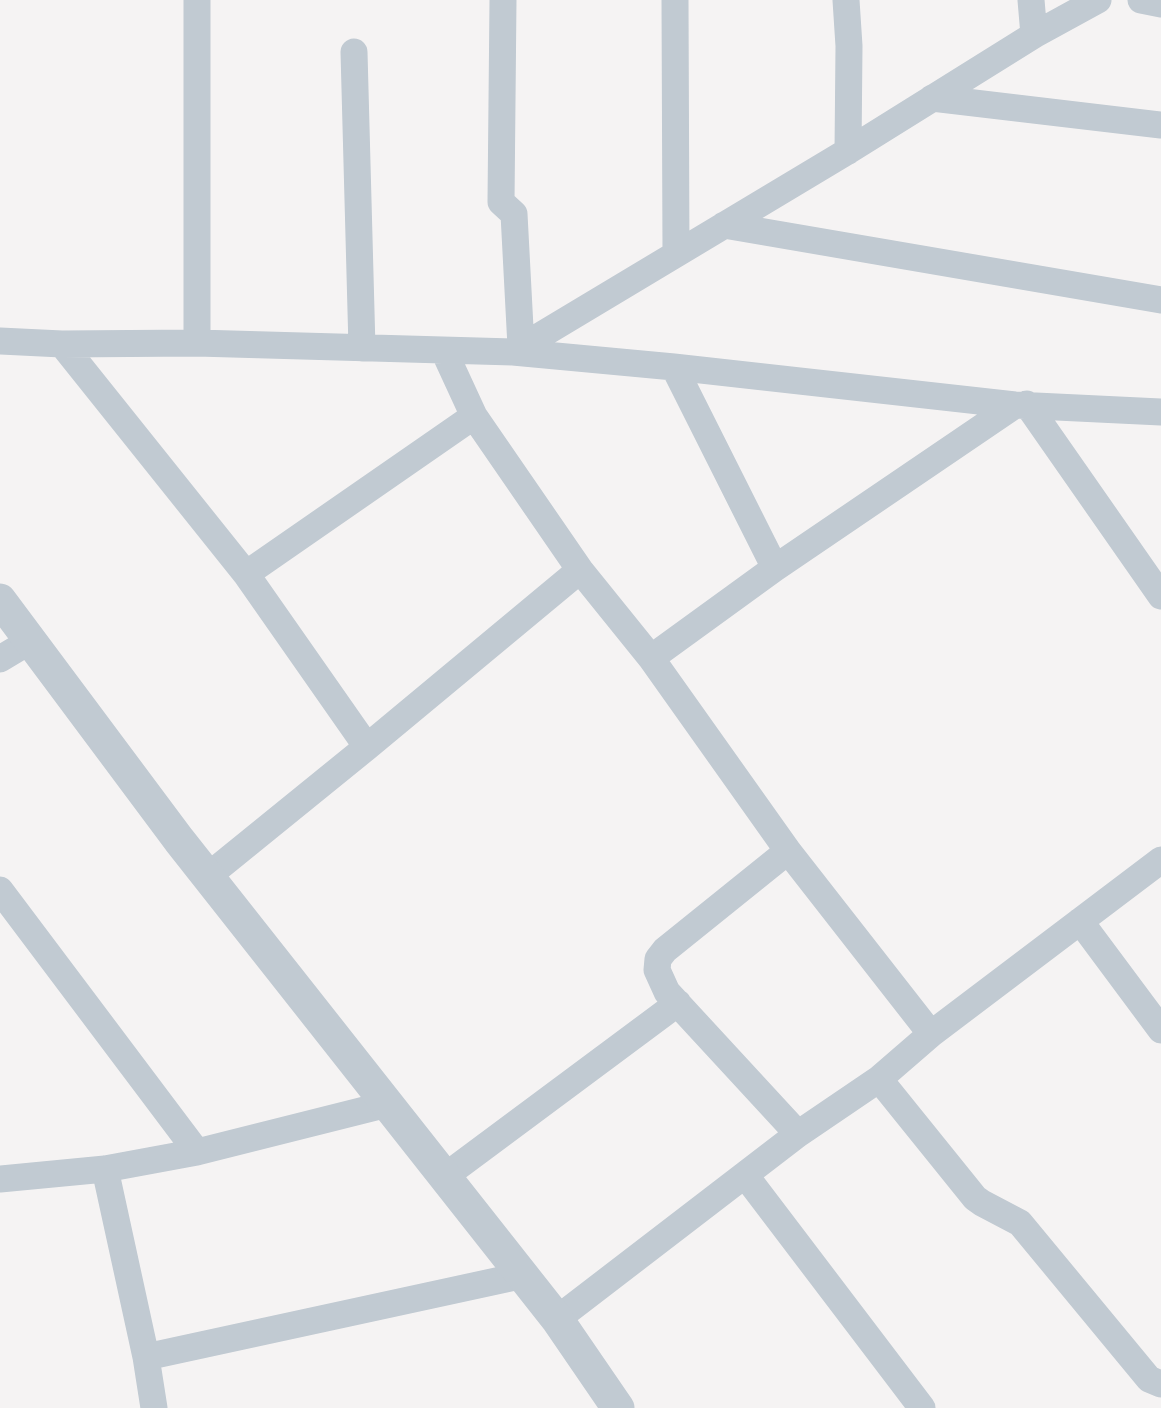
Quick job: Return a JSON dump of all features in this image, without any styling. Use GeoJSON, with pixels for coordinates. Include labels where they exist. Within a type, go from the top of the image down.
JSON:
{"type":"FeatureCollection","features":[{"type":"Feature","properties":{"kind":"street"},"geometry":{"type":"LineString","coordinates":[[197,0],[197,343]]}},
{"type":"Feature","properties":{"kind":"street"},"geometry":{"type":"LineString","coordinates":[[502,0],[501,202],[514,214],[517,349]]}},
{"type":"Feature","properties":{"kind":"street"},"geometry":{"type":"LineString","coordinates":[[675,0],[676,253]]}},
{"type":"Feature","properties":{"kind":"street"},"geometry":{"type":"LineString","coordinates":[[846,0],[849,46],[848,151]]}},
{"type":"Feature","properties":{"kind":"street"},"geometry":{"type":"LineString","coordinates":[[1031,0],[1034,35]]}},
{"type":"Feature","properties":{"kind":"street"},"geometry":{"type":"LineString","coordinates":[[517,349],[848,151],[1034,35],[1098,0]]}},
{"type":"Feature","properties":{"kind":"street"},"geometry":{"type":"LineString","coordinates":[[1141,0],[1161,4]]}},
{"type":"Feature","properties":{"kind":"street"},"geometry":{"type":"LineString","coordinates":[[354,52],[362,348]]}},
{"type":"Feature","properties":{"kind":"street"},"geometry":{"type":"LineString","coordinates":[[933,98],[1161,125]]}},
{"type":"Feature","properties":{"kind":"street"},"geometry":{"type":"LineString","coordinates":[[724,225],[1161,300]]}},
{"type":"Feature","properties":{"kind":"street"},"geometry":{"type":"LineString","coordinates":[[0,341],[62,344],[197,343],[444,351],[517,349],[1021,405],[1161,412]]}},
{"type":"Feature","properties":{"kind":"street"},"geometry":{"type":"LineString","coordinates":[[62,344],[246,573],[367,747]]}},
{"type":"Feature","properties":{"kind":"street"},"geometry":{"type":"LineString","coordinates":[[444,351],[474,416],[580,570],[651,658],[788,851],[931,1034]]}},
{"type":"Feature","properties":{"kind":"street"},"geometry":{"type":"LineString","coordinates":[[674,367],[775,568]]}},
{"type":"Feature","properties":{"kind":"street"},"geometry":{"type":"LineString","coordinates":[[651,658],[775,568],[1021,405]]}},
{"type":"Feature","properties":{"kind":"street"},"geometry":{"type":"LineString","coordinates":[[1021,405],[1161,596]]}},
{"type":"Feature","properties":{"kind":"street"},"geometry":{"type":"LineString","coordinates":[[246,573],[474,416]]}},
{"type":"Feature","properties":{"kind":"street"},"geometry":{"type":"LineString","coordinates":[[208,876],[580,570]]}},
{"type":"Feature","properties":{"kind":"street"},"geometry":{"type":"LineString","coordinates":[[0,600],[179,840],[524,1275],[618,1408]]}},
{"type":"Feature","properties":{"kind":"street"},"geometry":{"type":"LineString","coordinates":[[0,658],[30,640]]}},
{"type":"Feature","properties":{"kind":"street"},"geometry":{"type":"LineString","coordinates":[[788,851],[665,950],[658,959],[657,970],[667,992],[798,1134]]}},
{"type":"Feature","properties":{"kind":"street"},"geometry":{"type":"LineString","coordinates":[[557,1319],[798,1134],[879,1079],[931,1034],[1161,860]]}},
{"type":"Feature","properties":{"kind":"street"},"geometry":{"type":"LineString","coordinates":[[0,890],[197,1152]]}},
{"type":"Feature","properties":{"kind":"street"},"geometry":{"type":"LineString","coordinates":[[1080,921],[1161,1030]]}},
{"type":"Feature","properties":{"kind":"street"},"geometry":{"type":"LineString","coordinates":[[444,1177],[678,1003]]}},
{"type":"Feature","properties":{"kind":"street"},"geometry":{"type":"LineString","coordinates":[[879,1079],[975,1198],[1020,1223],[1149,1378],[1161,1384]]}},
{"type":"Feature","properties":{"kind":"street"},"geometry":{"type":"LineString","coordinates":[[0,1179],[105,1169],[197,1152],[388,1104]]}},
{"type":"Feature","properties":{"kind":"street"},"geometry":{"type":"LineString","coordinates":[[105,1169],[146,1357],[154,1408]]}},
{"type":"Feature","properties":{"kind":"street"},"geometry":{"type":"LineString","coordinates":[[745,1175],[922,1408]]}},
{"type":"Feature","properties":{"kind":"street"},"geometry":{"type":"LineString","coordinates":[[146,1357],[524,1275]]}}]}
